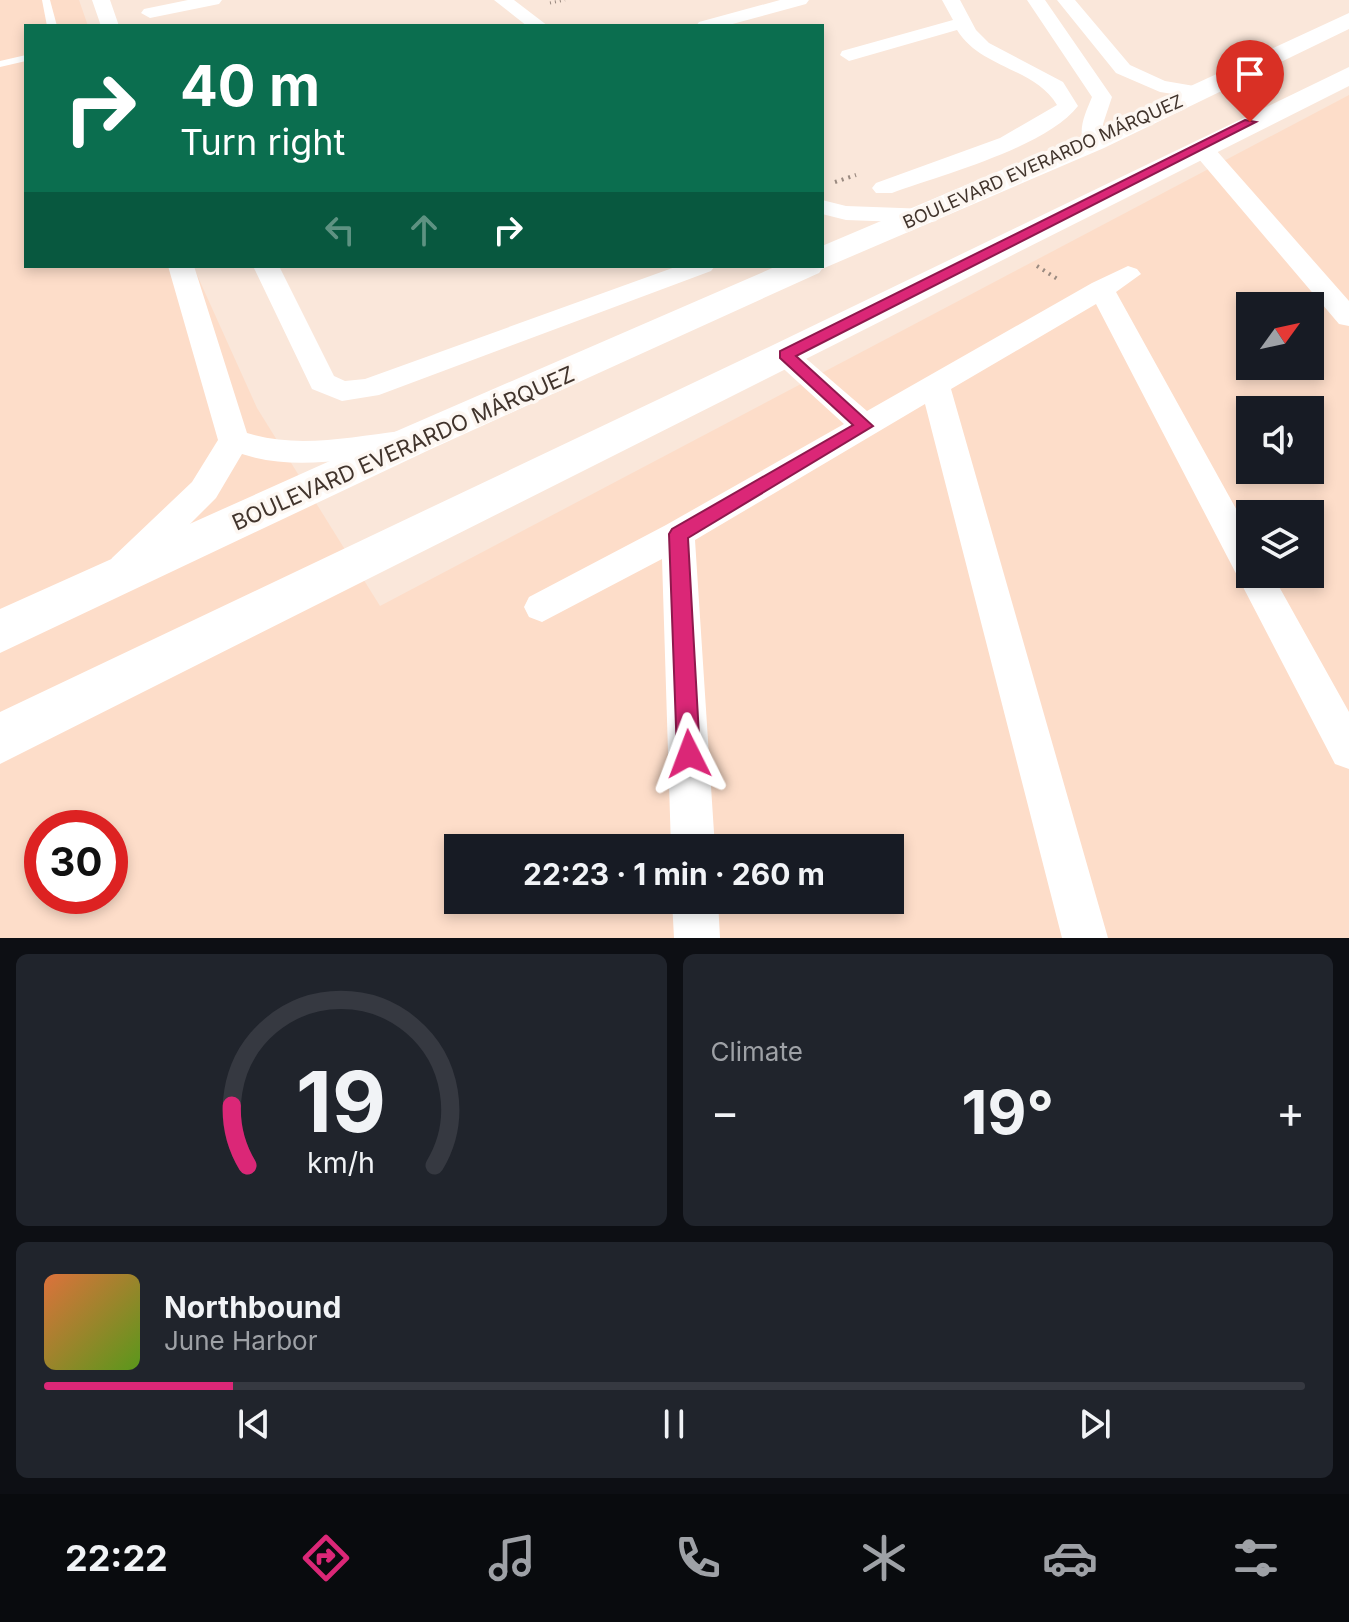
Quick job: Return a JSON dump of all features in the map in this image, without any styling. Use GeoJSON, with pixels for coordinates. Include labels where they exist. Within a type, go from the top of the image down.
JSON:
{"type":"FeatureCollection","features":[{"type":"Feature","properties":{"kind":"main road","name":"BOULEVARD EVERARDO MÁRQUEZ"},"geometry":{"type":"LineString","coordinates":[[824,258],[928,216],[1093,142],[1349,20]]}},
{"type":"Feature","properties":{"kind":"main road"},"geometry":{"type":"LineString","coordinates":[[0,739],[1349,75]]}},
{"type":"Feature","properties":{"kind":"main road","name":"BOULEVARD EVERARDO MÁRQUEZ"},"geometry":{"type":"LineString","coordinates":[[0,632],[786,271]]}},
{"type":"Feature","properties":{"kind":"street"},"geometry":{"type":"LineString","coordinates":[[101,0],[109,24]]}},
{"type":"Feature","properties":{"kind":"street"},"geometry":{"type":"LineString","coordinates":[[150,13],[213,0]]}},
{"type":"Feature","properties":{"kind":"street"},"geometry":{"type":"LineString","coordinates":[[503,0],[536,24]]}},
{"type":"Feature","properties":{"kind":"street"},"geometry":{"type":"LineString","coordinates":[[712,24],[800,0]]}},
{"type":"Feature","properties":{"kind":"street"},"geometry":{"type":"LineString","coordinates":[[884,188],[1019,137],[1055,119],[1068,106],[1056,86],[982,47],[956,11],[932,0]]}},
{"type":"Feature","properties":{"kind":"street"},"geometry":{"type":"LineString","coordinates":[[1036,0],[1102,97],[1092,124],[1093,142]]}},
{"type":"Feature","properties":{"kind":"street"},"geometry":{"type":"LineString","coordinates":[[1066,0],[1123,69],[1160,86],[1199,92]]}},
{"type":"Feature","properties":{"kind":"street"},"geometry":{"type":"LineString","coordinates":[[849,55],[956,11]]}},
{"type":"Feature","properties":{"kind":"street"},"geometry":{"type":"LineString","coordinates":[[1200,146],[1349,318]]}},
{"type":"Feature","properties":{"kind":"street"},"geometry":{"type":"LineString","coordinates":[[824,198],[846,213],[928,216]]}},
{"type":"Feature","properties":{"kind":"street"},"geometry":{"type":"LineString","coordinates":[[107,584],[204,490],[234,440],[182,268]]}},
{"type":"Feature","properties":{"kind":"street"},"geometry":{"type":"LineString","coordinates":[[267,268],[322,382],[342,391],[369,388],[697,268]]}},
{"type":"Feature","properties":{"kind":"street"},"geometry":{"type":"LineString","coordinates":[[542,607],[936,388],[1115,281],[1236,536]]}},
{"type":"Feature","properties":{"kind":"street"},"geometry":{"type":"LineString","coordinates":[[785,355],[865,426]]}},
{"type":"Feature","properties":{"kind":"street"},"geometry":{"type":"LineString","coordinates":[[936,388],[1085,938]]}},
{"type":"Feature","properties":{"kind":"street"},"geometry":{"type":"LineString","coordinates":[[234,440],[271,452],[303,453],[414,440]]}},
{"type":"Feature","properties":{"kind":"street"},"geometry":{"type":"LineString","coordinates":[[678,534],[692,834]]}},
{"type":"Feature","properties":{"kind":"street"},"geometry":{"type":"LineString","coordinates":[[1262,588],[1349,751]]}},
{"type":"Feature","properties":{"kind":"street"},"geometry":{"type":"LineString","coordinates":[[696,914],[697,938]]}},
{"type":"Feature","properties":{"kind":"lane"},"geometry":{"type":"LineString","coordinates":[[46,0],[52,24]]}},
{"type":"Feature","properties":{"kind":"lane"},"geometry":{"type":"LineString","coordinates":[[0,64],[24,58]]}},
{"type":"Feature","properties":{"kind":"path"},"geometry":{"type":"LineString","coordinates":[[824,196],[862,172]]}},
{"type":"Feature","properties":{"kind":"shaded area"},"geometry":{"type":"Polygon","coordinates":[[[0,0],[79,0],[87,24],[24,24],[24,268],[194,268],[257,408],[380,606],[1349,95],[1349,938],[0,938],[0,0]]]}},
{"type":"Feature","properties":{"kind":"route"},"geometry":{"type":"LineString","coordinates":[[689,754],[678,534],[865,426],[785,355],[1250,122]]}}]}
